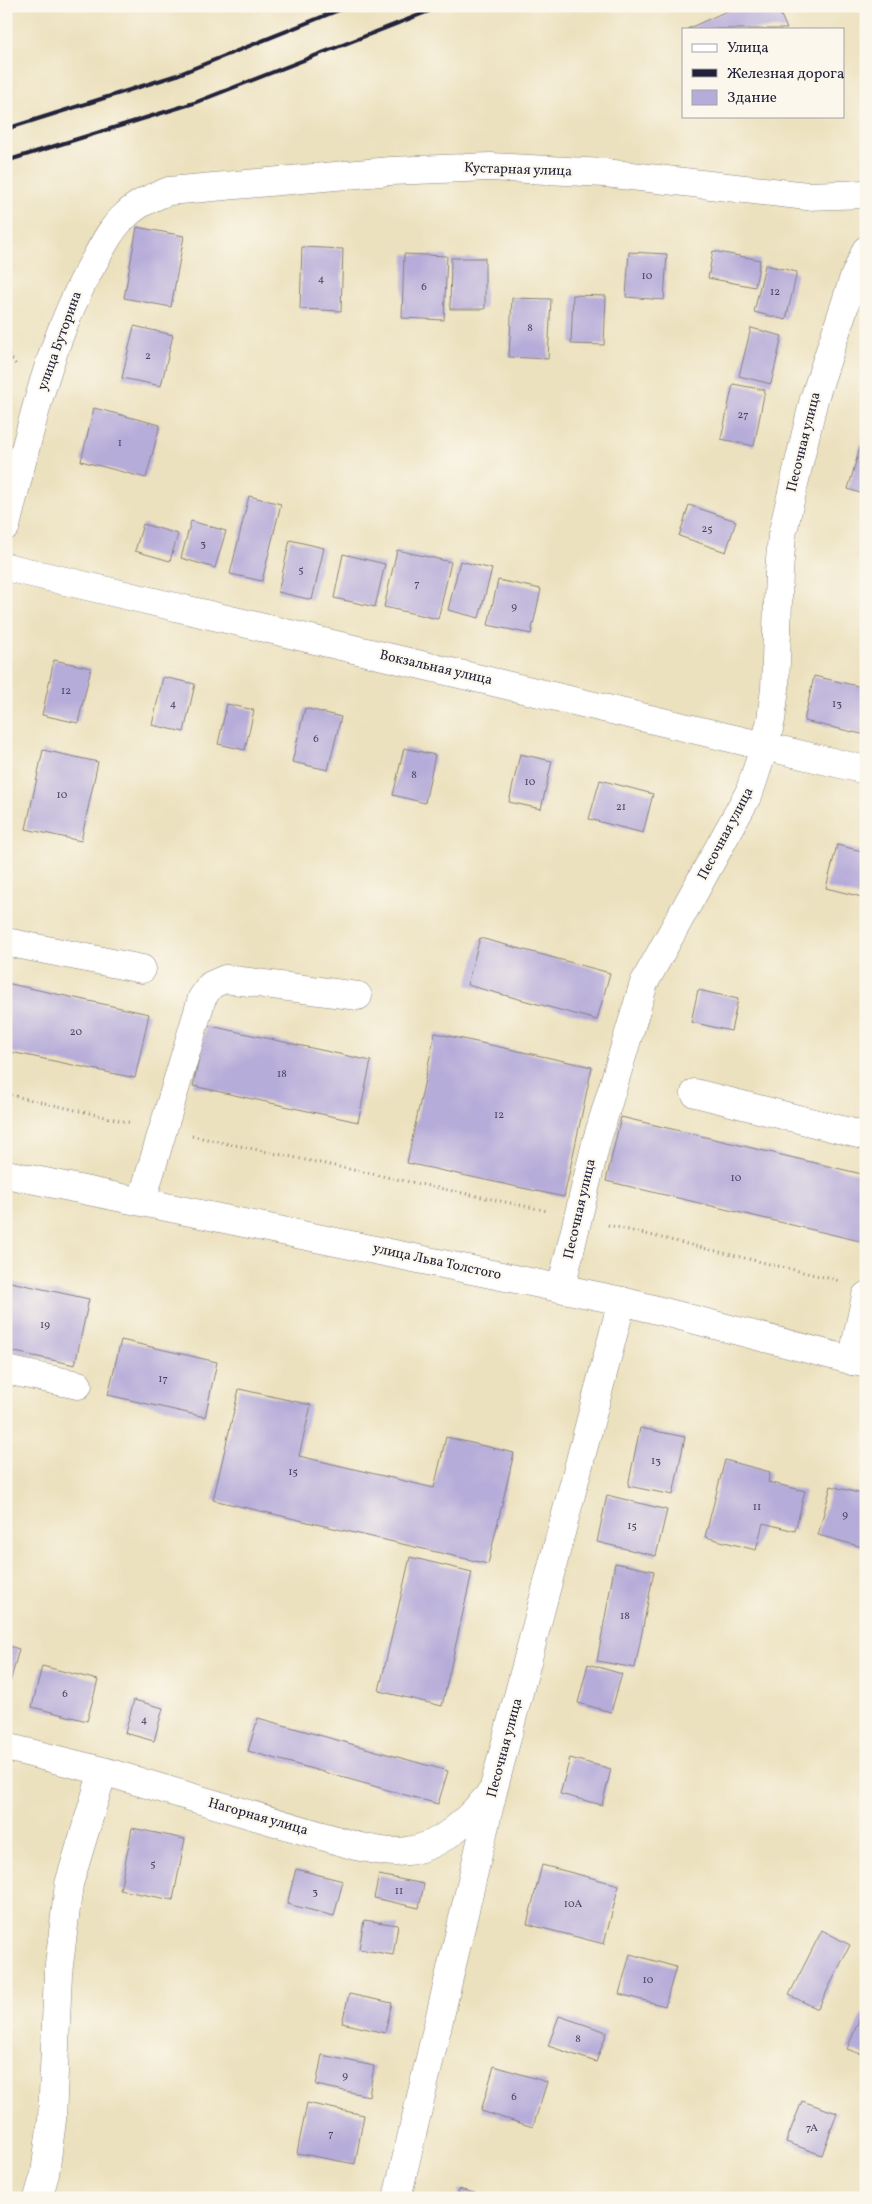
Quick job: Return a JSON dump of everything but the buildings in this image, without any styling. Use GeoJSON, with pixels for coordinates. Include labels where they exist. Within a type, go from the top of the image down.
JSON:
{"type":"FeatureCollection","features":[{"type":"Feature","properties":{"kind":"street","name":"Кустарная улица"},"geometry":{"type":"LineString","coordinates":[[169,191],[391,171],[490,167],[605,173],[808,196],[866,194]]}},
{"type":"Feature","properties":{"kind":"street","name":"улица Буторина"},"geometry":{"type":"LineString","coordinates":[[6,526],[39,398],[65,319],[81,284],[110,234],[125,215],[147,200],[169,191]]}},
{"type":"Feature","properties":{"kind":"street","name":"Песочная улица"},"geometry":{"type":"LineString","coordinates":[[561,1288],[596,1143],[644,983],[749,793],[765,745],[771,720],[775,689],[782,535],[814,399],[853,280],[866,250]]}},
{"type":"Feature","properties":{"kind":"street","name":"Вокзальная улица"},"geometry":{"type":"LineString","coordinates":[[6,567],[866,770]]}},
{"type":"Feature","properties":{"kind":"street"},"geometry":{"type":"LineString","coordinates":[[6,942],[142,969]]}},
{"type":"Feature","properties":{"kind":"street"},"geometry":{"type":"LineString","coordinates":[[142,1200],[202,998],[211,985],[225,979],[358,996]]}},
{"type":"Feature","properties":{"kind":"street"},"geometry":{"type":"LineString","coordinates":[[695,1093],[866,1136]]}},
{"type":"Feature","properties":{"kind":"street","name":"улица Льва Толстого"},"geometry":{"type":"LineString","coordinates":[[6,1174],[142,1200],[622,1301],[859,1362]]}},
{"type":"Feature","properties":{"kind":"street"},"geometry":{"type":"LineString","coordinates":[[856,1290],[859,1362]]}},
{"type":"Feature","properties":{"kind":"street","name":"Песочная улица"},"geometry":{"type":"LineString","coordinates":[[397,2198],[493,1791],[622,1301]]}},
{"type":"Feature","properties":{"kind":"street"},"geometry":{"type":"LineString","coordinates":[[6,1370],[78,1385]]}},
{"type":"Feature","properties":{"kind":"street","name":"Нагорная улица"},"geometry":{"type":"LineString","coordinates":[[6,1747],[103,1771],[356,1846],[383,1851],[406,1852],[426,1846],[451,1833],[493,1791]]}},
{"type":"Feature","properties":{"kind":"street"},"geometry":{"type":"LineString","coordinates":[[38,2198],[44,2174],[52,2120],[58,1973],[69,1884],[103,1771]]}},
{"type":"Feature","properties":{"kind":"path"},"geometry":{"type":"LineString","coordinates":[[6,1094],[133,1123]]}},
{"type":"Feature","properties":{"kind":"path"},"geometry":{"type":"LineString","coordinates":[[191,1135],[553,1212]]}},
{"type":"Feature","properties":{"kind":"path"},"geometry":{"type":"LineString","coordinates":[[600,1224],[856,1290]]}},
{"type":"Feature","properties":{"kind":"railway"},"geometry":{"type":"LineString","coordinates":[[6,129],[177,75],[349,6]]}},
{"type":"Feature","properties":{"kind":"railway"},"geometry":{"type":"LineString","coordinates":[[6,161],[194,103],[442,6]]}}]}
